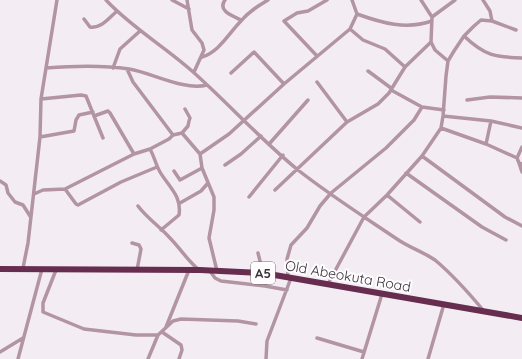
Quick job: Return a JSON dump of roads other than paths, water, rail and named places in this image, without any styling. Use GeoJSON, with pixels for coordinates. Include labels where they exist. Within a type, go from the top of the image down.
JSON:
{"type":"FeatureCollection","features":[{"type":"Feature","properties":{"kind":"highway","name":"Old Abeokuta Road"},"geometry":{"type":"LineString","coordinates":[[0,269],[200,270],[263,273],[522,318]]}},
{"type":"Feature","properties":{"kind":"street"},"geometry":{"type":"LineString","coordinates":[[23,268],[27,255],[30,216],[40,137],[41,99],[57,0]]}},
{"type":"Feature","properties":{"kind":"street"},"geometry":{"type":"LineString","coordinates":[[106,0],[116,12],[177,57],[194,72],[244,122],[298,170],[331,192],[364,217],[410,247],[434,260],[452,275],[483,311]]}},
{"type":"Feature","properties":{"kind":"street"},"geometry":{"type":"LineString","coordinates":[[172,0],[189,9]]}},
{"type":"Feature","properties":{"kind":"street"},"geometry":{"type":"LineString","coordinates":[[187,0],[192,30],[202,43],[204,50],[194,72]]}},
{"type":"Feature","properties":{"kind":"street"},"geometry":{"type":"LineString","coordinates":[[225,0],[222,3],[223,9],[242,20]]}},
{"type":"Feature","properties":{"kind":"street"},"geometry":{"type":"LineString","coordinates":[[202,56],[207,55],[224,41],[242,20],[268,0]]}},
{"type":"Feature","properties":{"kind":"street"},"geometry":{"type":"LineString","coordinates":[[200,154],[244,122],[284,84],[350,29],[357,14],[352,0]]}},
{"type":"Feature","properties":{"kind":"street"},"geometry":{"type":"LineString","coordinates":[[275,190],[348,122],[378,104],[391,89],[405,67],[431,42],[433,34],[432,19],[421,0]]}},
{"type":"Feature","properties":{"kind":"street"},"geometry":{"type":"LineString","coordinates":[[357,14],[392,25],[420,25],[432,19],[455,0]]}},
{"type":"Feature","properties":{"kind":"street"},"geometry":{"type":"LineString","coordinates":[[483,0],[490,10],[492,21]]}},
{"type":"Feature","properties":{"kind":"street"},"geometry":{"type":"LineString","coordinates":[[316,56],[284,21],[297,13],[308,11],[324,1]]}},
{"type":"Feature","properties":{"kind":"street"},"geometry":{"type":"LineString","coordinates":[[84,18],[90,27],[94,28],[100,26],[116,12]]}},
{"type":"Feature","properties":{"kind":"street"},"geometry":{"type":"LineString","coordinates":[[328,284],[364,217],[387,195],[422,156],[441,128],[444,116],[448,61],[464,36],[481,20],[492,21],[516,30]]}},
{"type":"Feature","properties":{"kind":"street"},"geometry":{"type":"LineString","coordinates":[[350,29],[363,40],[385,48],[405,67]]}},
{"type":"Feature","properties":{"kind":"street"},"geometry":{"type":"LineString","coordinates":[[113,68],[120,49],[140,31]]}},
{"type":"Feature","properties":{"kind":"street"},"geometry":{"type":"LineString","coordinates":[[464,36],[492,56],[522,58]]}},
{"type":"Feature","properties":{"kind":"street"},"geometry":{"type":"LineString","coordinates":[[431,42],[435,50],[448,61]]}},
{"type":"Feature","properties":{"kind":"street"},"geometry":{"type":"LineString","coordinates":[[231,73],[254,52],[284,84]]}},
{"type":"Feature","properties":{"kind":"street"},"geometry":{"type":"LineString","coordinates":[[46,68],[127,69],[146,72],[195,87],[207,85]]}},
{"type":"Feature","properties":{"kind":"street"},"geometry":{"type":"LineString","coordinates":[[127,69],[133,82],[173,135]]}},
{"type":"Feature","properties":{"kind":"street"},"geometry":{"type":"LineString","coordinates":[[368,71],[391,89],[422,107],[444,110]]}},
{"type":"Feature","properties":{"kind":"street"},"geometry":{"type":"LineString","coordinates":[[317,82],[348,122]]}},
{"type":"Feature","properties":{"kind":"street"},"geometry":{"type":"LineString","coordinates":[[41,99],[86,96],[103,138]]}},
{"type":"Feature","properties":{"kind":"street"},"geometry":{"type":"LineString","coordinates":[[467,100],[490,97],[522,98]]}},
{"type":"Feature","properties":{"kind":"street"},"geometry":{"type":"LineString","coordinates":[[270,144],[308,100]]}},
{"type":"Feature","properties":{"kind":"street"},"geometry":{"type":"LineString","coordinates":[[266,359],[267,341],[289,278],[287,259],[291,245],[307,228],[331,192],[386,148],[414,120],[422,107]]}},
{"type":"Feature","properties":{"kind":"street"},"geometry":{"type":"LineString","coordinates":[[33,194],[36,192],[65,189],[134,154],[150,149],[169,139],[173,135],[182,132],[190,122],[190,118],[185,108]]}},
{"type":"Feature","properties":{"kind":"street"},"geometry":{"type":"LineString","coordinates":[[40,137],[74,131],[76,120],[79,115],[108,111],[134,154]]}},
{"type":"Feature","properties":{"kind":"street"},"geometry":{"type":"LineString","coordinates":[[444,116],[491,121],[522,128]]}},
{"type":"Feature","properties":{"kind":"street"},"geometry":{"type":"LineString","coordinates":[[486,144],[491,121]]}},
{"type":"Feature","properties":{"kind":"street"},"geometry":{"type":"LineString","coordinates":[[441,128],[486,144],[517,158],[522,172]]}},
{"type":"Feature","properties":{"kind":"street"},"geometry":{"type":"LineString","coordinates":[[182,132],[200,154],[202,168],[214,197],[214,210],[209,238],[217,271]]}},
{"type":"Feature","properties":{"kind":"street"},"geometry":{"type":"LineString","coordinates":[[225,164],[241,154],[261,136]]}},
{"type":"Feature","properties":{"kind":"street"},"geometry":{"type":"LineString","coordinates":[[517,158],[522,147]]}},
{"type":"Feature","properties":{"kind":"street"},"geometry":{"type":"LineString","coordinates":[[150,149],[157,166],[180,203],[179,215],[161,230]]}},
{"type":"Feature","properties":{"kind":"street"},"geometry":{"type":"LineString","coordinates":[[249,196],[282,155]]}},
{"type":"Feature","properties":{"kind":"street"},"geometry":{"type":"LineString","coordinates":[[422,156],[505,217],[522,226]]}},
{"type":"Feature","properties":{"kind":"street"},"geometry":{"type":"LineString","coordinates":[[65,189],[78,205],[121,182],[157,166]]}},
{"type":"Feature","properties":{"kind":"street"},"geometry":{"type":"LineString","coordinates":[[174,171],[180,180],[202,168]]}},
{"type":"Feature","properties":{"kind":"street"},"geometry":{"type":"LineString","coordinates":[[406,173],[482,227],[506,240]]}},
{"type":"Feature","properties":{"kind":"street"},"geometry":{"type":"LineString","coordinates":[[0,181],[6,185],[8,193],[15,202],[23,205],[30,216]]}},
{"type":"Feature","properties":{"kind":"street"},"geometry":{"type":"LineString","coordinates":[[180,203],[201,191],[208,183]]}},
{"type":"Feature","properties":{"kind":"street"},"geometry":{"type":"LineString","coordinates":[[387,195],[420,222]]}},
{"type":"Feature","properties":{"kind":"street"},"geometry":{"type":"LineString","coordinates":[[138,206],[187,260],[200,270]]}},
{"type":"Feature","properties":{"kind":"street"},"geometry":{"type":"LineString","coordinates":[[132,243],[139,245],[141,249],[137,270]]}},
{"type":"Feature","properties":{"kind":"street"},"geometry":{"type":"LineString","coordinates":[[258,253],[263,273]]}},
{"type":"Feature","properties":{"kind":"street"},"geometry":{"type":"LineString","coordinates":[[18,359],[42,269]]}},
{"type":"Feature","properties":{"kind":"street"},"geometry":{"type":"LineString","coordinates":[[56,270],[43,303],[42,309],[47,315],[84,329],[136,335],[158,335]]}},
{"type":"Feature","properties":{"kind":"street"},"geometry":{"type":"LineString","coordinates":[[148,359],[158,335],[165,327],[189,270]]}},
{"type":"Feature","properties":{"kind":"street"},"geometry":{"type":"LineString","coordinates":[[210,271],[215,278],[221,281],[286,290]]}},
{"type":"Feature","properties":{"kind":"street"},"geometry":{"type":"LineString","coordinates":[[264,286],[270,274]]}},
{"type":"Feature","properties":{"kind":"street"},"geometry":{"type":"LineString","coordinates":[[362,359],[382,294]]}},
{"type":"Feature","properties":{"kind":"street"},"geometry":{"type":"LineString","coordinates":[[428,359],[444,304]]}},
{"type":"Feature","properties":{"kind":"street"},"geometry":{"type":"LineString","coordinates":[[165,327],[173,321],[181,319],[238,321],[256,324]]}},
{"type":"Feature","properties":{"kind":"street"},"geometry":{"type":"LineString","coordinates":[[162,332],[181,345],[182,350],[178,359]]}},
{"type":"Feature","properties":{"kind":"street"},"geometry":{"type":"LineString","coordinates":[[0,352],[23,338]]}},
{"type":"Feature","properties":{"kind":"street"},"geometry":{"type":"LineString","coordinates":[[317,338],[364,352]]}}]}
